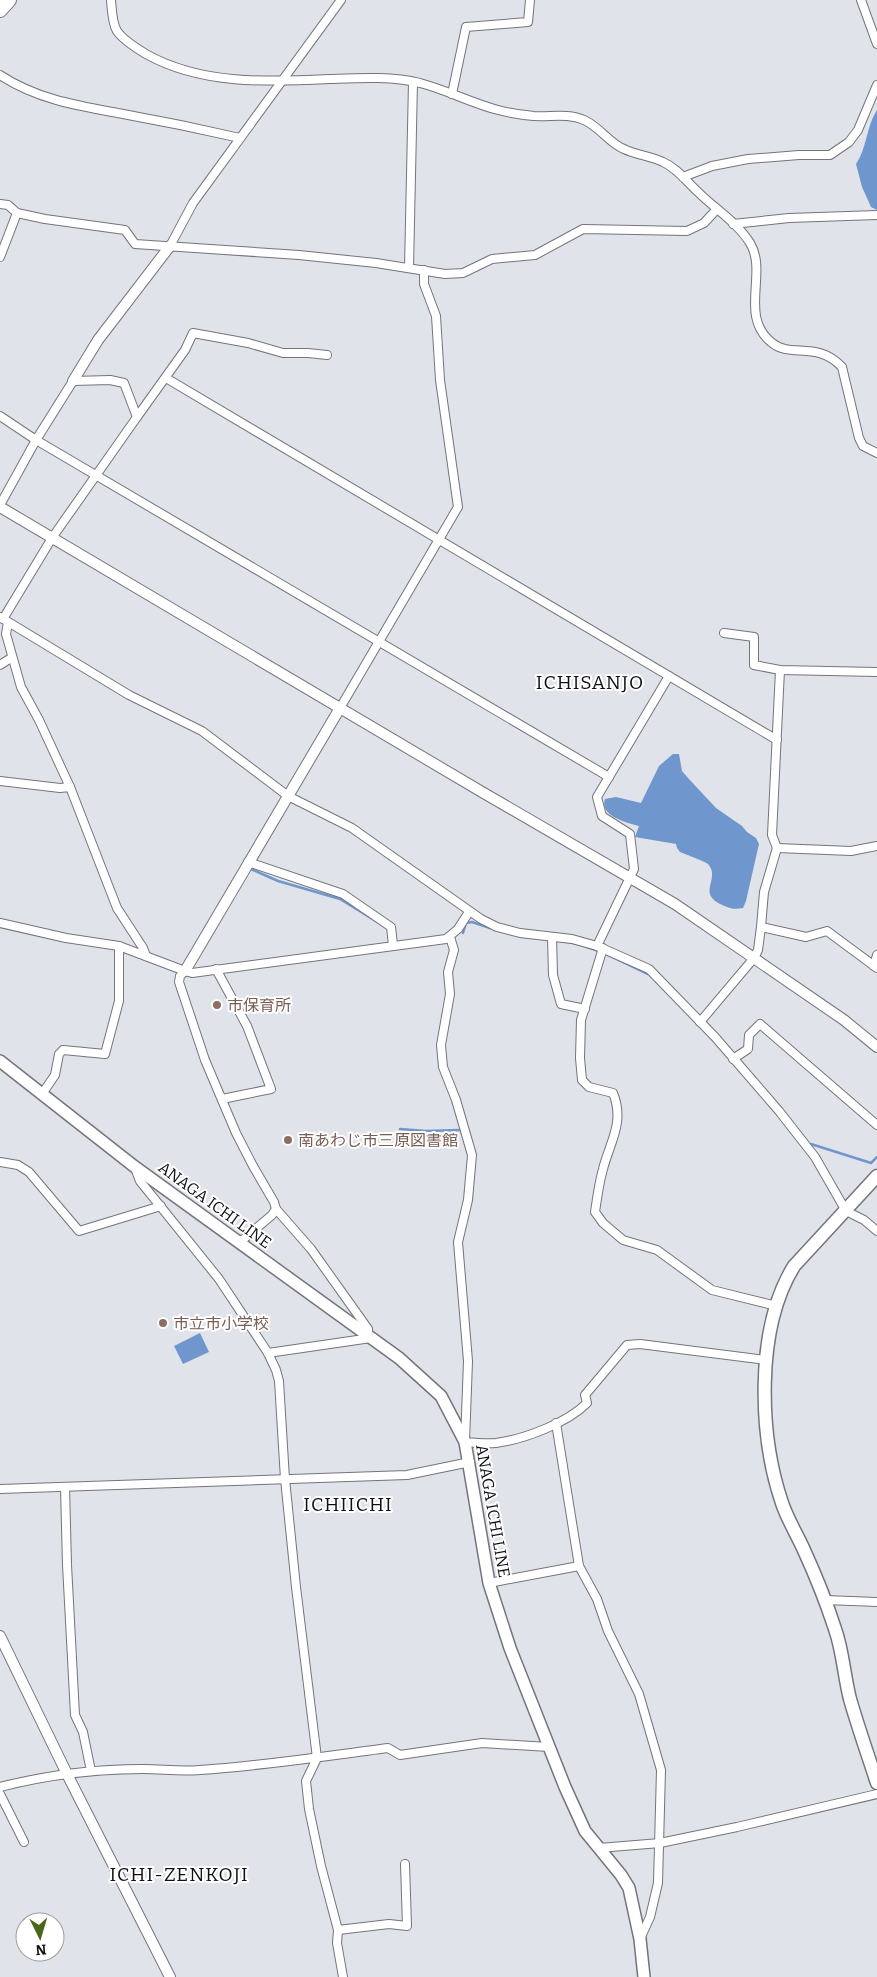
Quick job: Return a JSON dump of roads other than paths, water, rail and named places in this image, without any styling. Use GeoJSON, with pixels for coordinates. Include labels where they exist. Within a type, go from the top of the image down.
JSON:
{"type":"FeatureCollection","features":[{"type":"Feature","properties":{"kind":"highway"},"geometry":{"type":"LineString","coordinates":[[0,10],[9,0]]}},
{"type":"Feature","properties":{"kind":"main road","name":"ANAGA ICHI LINE"},"geometry":{"type":"LineString","coordinates":[[0,1061],[135,1167],[399,1358],[441,1396],[465,1442],[470,1462],[489,1583],[510,1648],[584,1830],[621,1875],[629,1888],[640,1939],[644,1977]]}},
{"type":"Feature","properties":{"kind":"main road"},"geometry":{"type":"LineString","coordinates":[[877,1176],[846,1212],[794,1266],[778,1298],[766,1360],[764,1395],[768,1447],[776,1484],[782,1504],[817,1578],[836,1631],[850,1699],[877,1783]]}},
{"type":"Feature","properties":{"kind":"street"},"geometry":{"type":"LineString","coordinates":[[111,0],[118,33],[138,49],[161,62],[186,72],[244,80],[383,77],[413,82],[498,110],[534,116],[570,116],[584,119],[597,127],[624,150],[664,162],[675,169],[742,232],[754,249],[756,272],[755,316],[761,330],[771,343],[824,353],[835,359],[842,367],[846,377],[859,438],[863,446],[877,453]]}},
{"type":"Feature","properties":{"kind":"street"},"geometry":{"type":"LineString","coordinates":[[341,0],[193,203],[170,246],[98,340],[36,440],[0,506],[674,904],[844,1020],[877,1047]]}},
{"type":"Feature","properties":{"kind":"street"},"geometry":{"type":"LineString","coordinates":[[452,94],[466,27],[528,22],[530,0]]}},
{"type":"Feature","properties":{"kind":"street"},"geometry":{"type":"LineString","coordinates":[[862,0],[877,44]]}},
{"type":"Feature","properties":{"kind":"street"},"geometry":{"type":"LineString","coordinates":[[0,75],[40,95],[66,104],[240,138]]}},
{"type":"Feature","properties":{"kind":"street"},"geometry":{"type":"LineString","coordinates":[[409,268],[413,82]]}},
{"type":"Feature","properties":{"kind":"street"},"geometry":{"type":"LineString","coordinates":[[683,178],[712,166],[748,159],[799,155],[830,155],[849,142],[858,130],[877,85]]}},
{"type":"Feature","properties":{"kind":"street"},"geometry":{"type":"LineString","coordinates":[[0,204],[8,205],[17,213],[45,220],[125,230],[135,244],[299,255],[444,274],[463,273],[492,259],[534,255],[584,229],[687,231],[704,223],[718,210]]}},
{"type":"Feature","properties":{"kind":"street"},"geometry":{"type":"LineString","coordinates":[[0,258],[17,213]]}},
{"type":"Feature","properties":{"kind":"street"},"geometry":{"type":"LineString","coordinates":[[733,224],[789,218],[877,215]]}},
{"type":"Feature","properties":{"kind":"street"},"geometry":{"type":"LineString","coordinates":[[268,1353],[370,1337],[368,1329],[311,1249],[276,1209],[236,1132],[206,1060],[179,982],[180,976],[458,507],[440,380],[436,316],[424,284],[424,270]]}},
{"type":"Feature","properties":{"kind":"street"},"geometry":{"type":"LineString","coordinates":[[146,956],[143,948],[117,908],[70,787],[39,720],[21,687],[6,634],[4,619],[52,538],[166,378],[185,350],[193,332],[248,343],[283,353],[327,355]]}},
{"type":"Feature","properties":{"kind":"street"},"geometry":{"type":"LineString","coordinates":[[166,378],[777,740]]}},
{"type":"Feature","properties":{"kind":"street"},"geometry":{"type":"LineString","coordinates":[[73,381],[110,380],[124,383],[137,417]]}},
{"type":"Feature","properties":{"kind":"street"},"geometry":{"type":"LineString","coordinates":[[0,416],[36,440],[378,643],[609,777]]}},
{"type":"Feature","properties":{"kind":"street"},"geometry":{"type":"LineString","coordinates":[[4,619],[129,695],[202,731],[288,796],[352,828],[469,912],[497,927],[520,933],[572,939],[600,947],[649,969],[752,1079],[806,1146],[846,1212],[864,1220],[877,1231]]}},
{"type":"Feature","properties":{"kind":"street"},"geometry":{"type":"LineString","coordinates":[[724,633],[754,637],[754,665],[780,670],[877,672]]}},
{"type":"Feature","properties":{"kind":"street"},"geometry":{"type":"LineString","coordinates":[[0,665],[12,658]]}},
{"type":"Feature","properties":{"kind":"street"},"geometry":{"type":"LineString","coordinates":[[700,1022],[754,958],[758,950],[764,892],[777,848],[772,835],[780,670]]}},
{"type":"Feature","properties":{"kind":"street"},"geometry":{"type":"LineString","coordinates":[[669,676],[597,796],[602,816],[630,834],[634,869],[600,947],[581,1020],[580,1058],[582,1080],[589,1087],[613,1093],[618,1106],[618,1121],[600,1177],[595,1212],[603,1223],[623,1240],[657,1250],[712,1290],[777,1306]]}},
{"type":"Feature","properties":{"kind":"street"},"geometry":{"type":"LineString","coordinates":[[0,781],[60,788],[70,787]]}},
{"type":"Feature","properties":{"kind":"street"},"geometry":{"type":"LineString","coordinates":[[777,848],[851,851],[877,846]]}},
{"type":"Feature","properties":{"kind":"street"},"geometry":{"type":"LineString","coordinates":[[248,862],[343,894],[391,928],[393,945]]}},
{"type":"Feature","properties":{"kind":"street"},"geometry":{"type":"LineString","coordinates":[[0,922],[66,938],[120,946],[184,971],[192,972],[446,939],[450,937],[469,912]]}},
{"type":"Feature","properties":{"kind":"street"},"geometry":{"type":"LineString","coordinates":[[761,927],[806,937],[828,931],[876,967]]}},
{"type":"Feature","properties":{"kind":"street"},"geometry":{"type":"LineString","coordinates":[[450,937],[454,950],[448,972],[450,994],[440,1045],[442,1067],[456,1100],[472,1155],[468,1200],[458,1242],[468,1361],[465,1442],[495,1443],[509,1440],[556,1423],[577,1412],[587,1403],[585,1395],[627,1345],[640,1344],[766,1360]]}},
{"type":"Feature","properties":{"kind":"street"},"geometry":{"type":"LineString","coordinates":[[552,937],[553,975],[561,1004],[585,1009]]}},
{"type":"Feature","properties":{"kind":"street"},"geometry":{"type":"LineString","coordinates":[[42,1094],[55,1075],[59,1054],[63,1050],[105,1054],[119,1001],[120,946]]}},
{"type":"Feature","properties":{"kind":"street"},"geometry":{"type":"LineString","coordinates":[[876,967],[877,955]]}},
{"type":"Feature","properties":{"kind":"street"},"geometry":{"type":"LineString","coordinates":[[216,969],[247,1026],[271,1089],[222,1099]]}},
{"type":"Feature","properties":{"kind":"street"},"geometry":{"type":"LineString","coordinates":[[733,1059],[748,1048],[749,1035],[760,1024],[877,1125]]}},
{"type":"Feature","properties":{"kind":"street"},"geometry":{"type":"LineString","coordinates":[[0,1162],[18,1165],[29,1172],[79,1231],[161,1206]]}},
{"type":"Feature","properties":{"kind":"street"},"geometry":{"type":"LineString","coordinates":[[135,1167],[140,1181],[219,1279],[268,1353],[279,1381],[285,1479],[317,1758],[306,1781],[309,1809],[321,1866],[338,1930],[337,1943],[343,1977]]}},
{"type":"Feature","properties":{"kind":"street"},"geometry":{"type":"LineString","coordinates":[[239,1243],[272,1215],[276,1209]]}},
{"type":"Feature","properties":{"kind":"street"},"geometry":{"type":"LineString","coordinates":[[556,1423],[579,1566],[598,1598],[608,1631],[639,1694],[661,1770],[658,1883],[650,1917],[640,1939]]}},
{"type":"Feature","properties":{"kind":"street"},"geometry":{"type":"LineString","coordinates":[[0,1489],[407,1475],[470,1462]]}},
{"type":"Feature","properties":{"kind":"street"},"geometry":{"type":"LineString","coordinates":[[65,1486],[75,1715],[83,1732],[91,1771]]}},
{"type":"Feature","properties":{"kind":"street"},"geometry":{"type":"LineString","coordinates":[[489,1583],[579,1566]]}},
{"type":"Feature","properties":{"kind":"street"},"geometry":{"type":"LineString","coordinates":[[825,1600],[877,1602]]}},
{"type":"Feature","properties":{"kind":"street"},"geometry":{"type":"LineString","coordinates":[[0,1636],[67,1774],[170,1977]]}},
{"type":"Feature","properties":{"kind":"street"},"geometry":{"type":"LineString","coordinates":[[0,1787],[36,1778],[91,1771],[143,1769],[197,1771],[388,1748],[400,1755],[482,1743],[549,1747]]}},
{"type":"Feature","properties":{"kind":"street"},"geometry":{"type":"LineString","coordinates":[[0,1794],[24,1842]]}},
{"type":"Feature","properties":{"kind":"street"},"geometry":{"type":"LineString","coordinates":[[598,1848],[660,1843],[877,1794]]}},
{"type":"Feature","properties":{"kind":"street"},"geometry":{"type":"LineString","coordinates":[[338,1930],[389,1924],[407,1926],[405,1864]]}},
{"type":"Feature","properties":{"kind":"water"},"geometry":{"type":"Polygon","coordinates":[[[877,110],[877,210],[871,207],[862,187],[856,164],[860,158],[877,110]]]}},
{"type":"Feature","properties":{"kind":"water"},"geometry":{"type":"Polygon","coordinates":[[[673,754],[679,754],[682,771],[716,808],[742,826],[756,838],[759,844],[743,908],[729,908],[713,899],[710,895],[712,875],[708,864],[680,852],[676,844],[635,837],[639,826],[615,818],[606,810],[604,805],[605,799],[616,797],[641,803],[659,766],[673,754]]]}},
{"type":"Feature","properties":{"kind":"water"},"geometry":{"type":"Polygon","coordinates":[[[200,1333],[209,1352],[183,1364],[174,1346],[200,1333]]]}},
{"type":"Feature","properties":{"kind":"waterway"},"geometry":{"type":"LineString","coordinates":[[251,869],[278,881],[340,899],[384,926]]}},
{"type":"Feature","properties":{"kind":"waterway"},"geometry":{"type":"LineString","coordinates":[[463,933],[466,923],[472,922],[490,928]]}},
{"type":"Feature","properties":{"kind":"waterway"},"geometry":{"type":"LineString","coordinates":[[507,933],[524,937],[565,941],[583,946],[648,974]]}},
{"type":"Feature","properties":{"kind":"waterway"},"geometry":{"type":"LineString","coordinates":[[400,1129],[426,1131],[460,1130]]}},
{"type":"Feature","properties":{"kind":"waterway"},"geometry":{"type":"LineString","coordinates":[[811,1144],[871,1163],[877,1157]]}},
{"type":"Feature","properties":{"kind":"place","name":"市保育所"},"geometry":{"type":"Point","coordinates":[217,1005]}},
{"type":"Feature","properties":{"kind":"place","name":"南あわじ市三原図書館"},"geometry":{"type":"Point","coordinates":[288,1140]}},
{"type":"Feature","properties":{"kind":"place","name":"市立市小学校"},"geometry":{"type":"Point","coordinates":[163,1323]}},
{"type":"Feature","properties":{"kind":"district","name":"ICHISANJO"},"geometry":{"type":"Point","coordinates":[590,682]}},
{"type":"Feature","properties":{"kind":"district","name":"ICHIICHI"},"geometry":{"type":"Point","coordinates":[348,1504]}},
{"type":"Feature","properties":{"kind":"district","name":"ICHI-ZENKOJI"},"geometry":{"type":"Point","coordinates":[179,1874]}}]}
